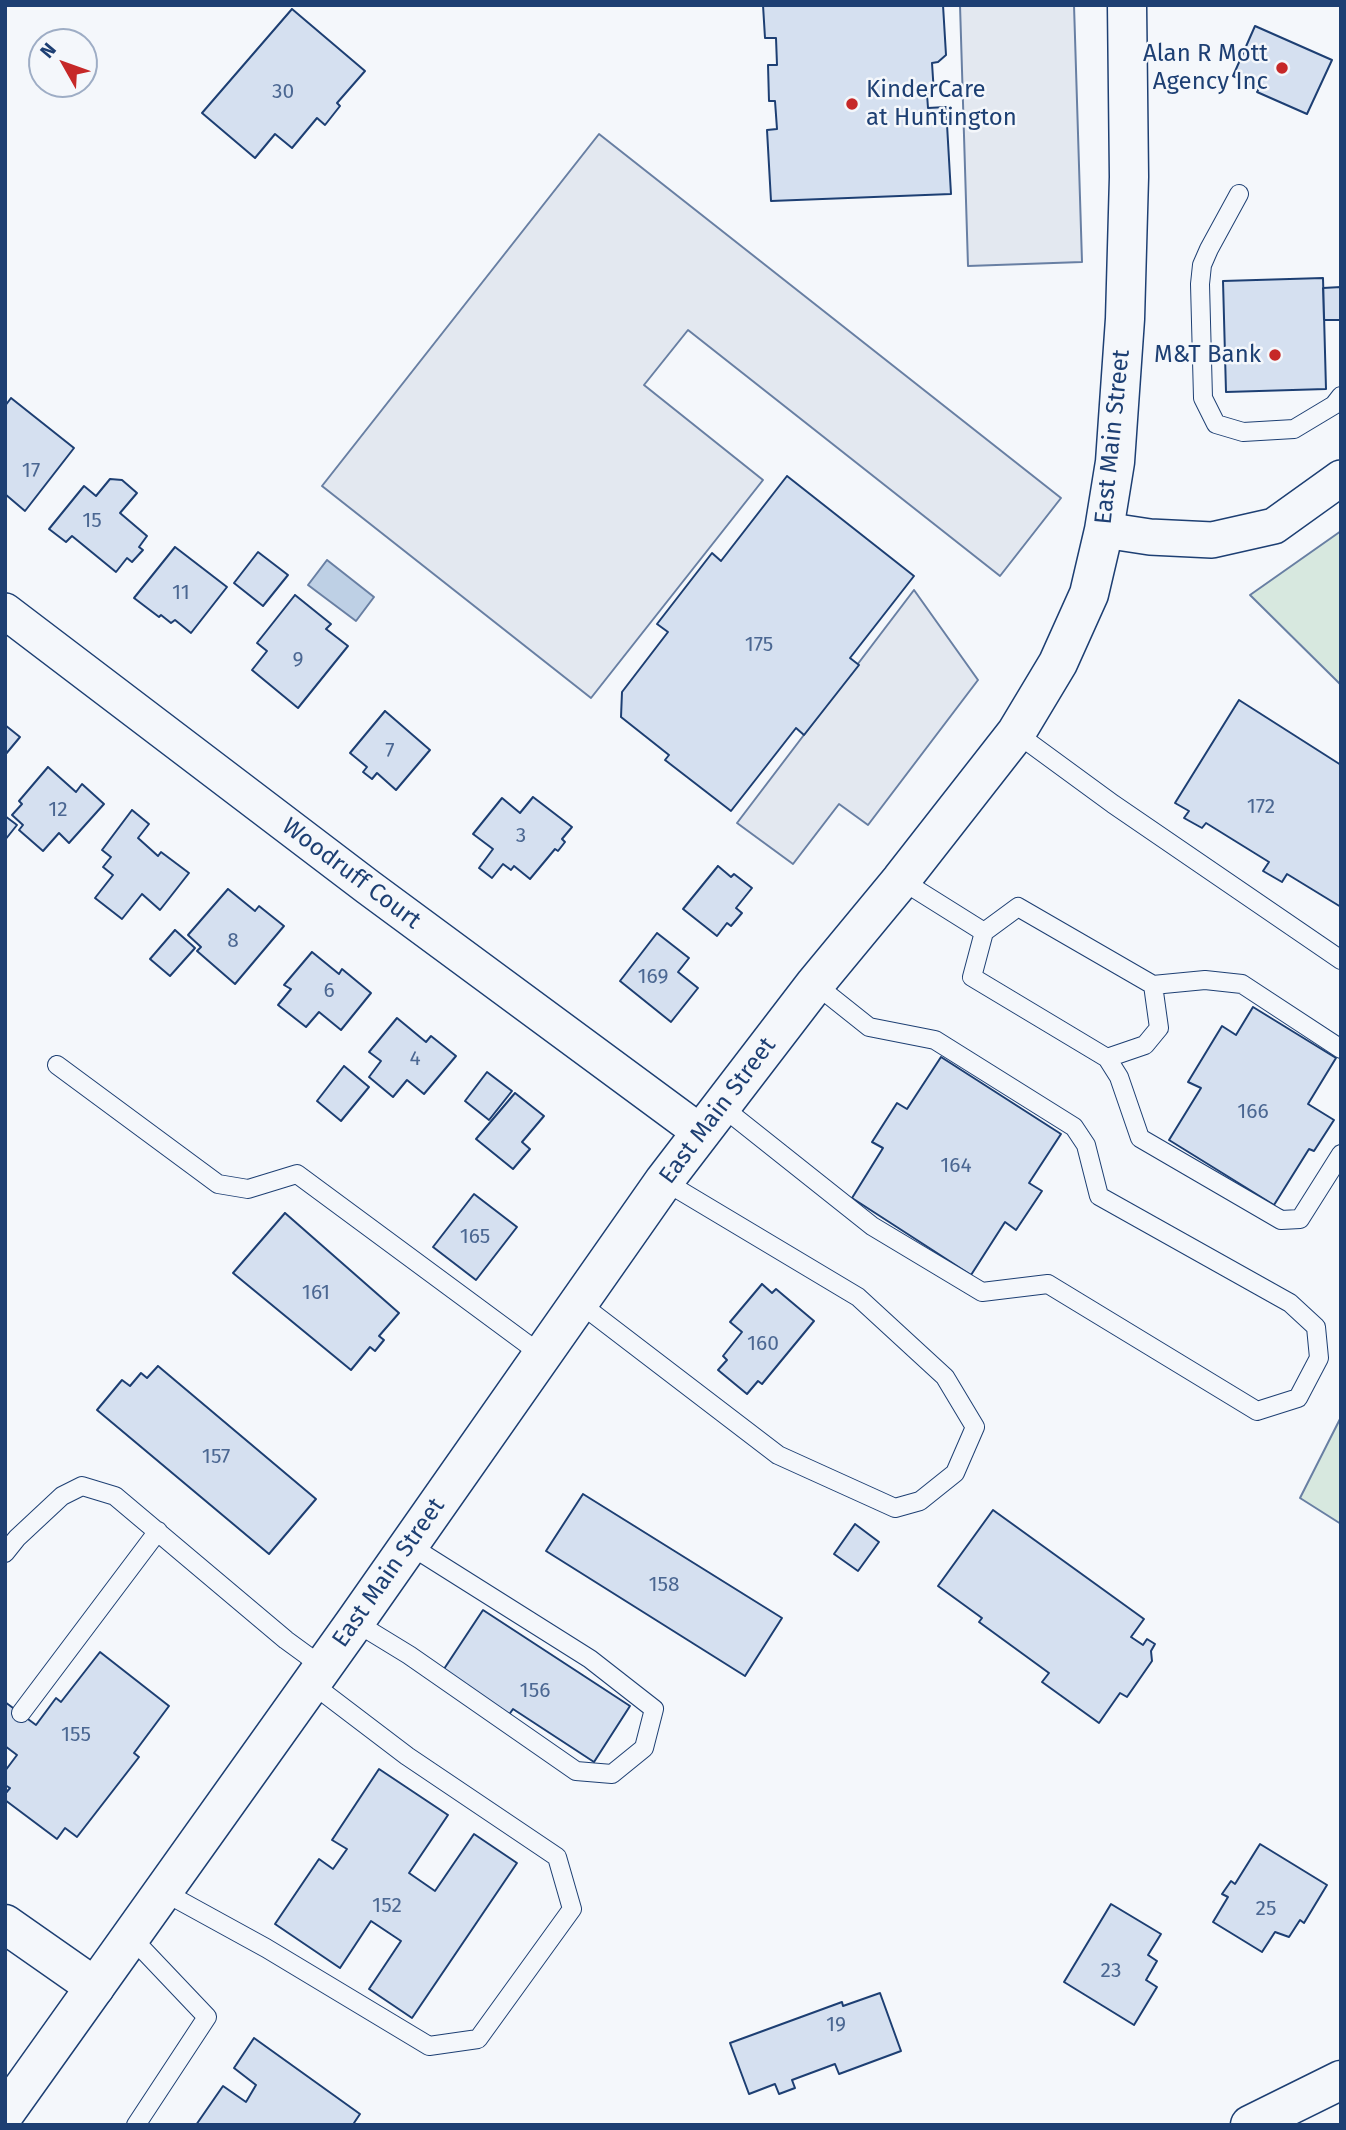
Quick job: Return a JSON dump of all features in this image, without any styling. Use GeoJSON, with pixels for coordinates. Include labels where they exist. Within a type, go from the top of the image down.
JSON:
{"type":"FeatureCollection","features":[{"type":"Feature","properties":{"kind":"main road","name":"East Main Street"},"geometry":{"type":"LineString","coordinates":[[5,2115],[664,1181],[815,984],[901,880],[1016,733],[1058,663],[1089,594],[1104,530],[1115,463],[1125,319],[1129,177],[1127,5]]}},
{"type":"Feature","properties":{"kind":"main road"},"geometry":{"type":"LineString","coordinates":[[5,1924],[95,1987]]}},
{"type":"Feature","properties":{"kind":"main road"},"geometry":{"type":"LineString","coordinates":[[1250,2125],[1341,2080]]}},
{"type":"Feature","properties":{"kind":"street"},"geometry":{"type":"LineString","coordinates":[[1104,530],[1150,537],[1212,540],[1274,526],[1341,478]]}},
{"type":"Feature","properties":{"kind":"street","name":"Woodruff Court"},"geometry":{"type":"LineString","coordinates":[[5,611],[368,887],[711,1119]]}},
{"type":"Feature","properties":{"kind":"lane"},"geometry":{"type":"LineString","coordinates":[[1239,194],[1202,265],[1200,284],[1203,398],[1216,424],[1243,432],[1294,429],[1334,405],[1341,396]]}},
{"type":"Feature","properties":{"kind":"lane"},"geometry":{"type":"LineString","coordinates":[[1016,733],[1112,804],[1341,960]]}},
{"type":"Feature","properties":{"kind":"lane"},"geometry":{"type":"LineString","coordinates":[[901,880],[984,932]]}},
{"type":"Feature","properties":{"kind":"lane"},"geometry":{"type":"LineString","coordinates":[[1341,1049],[1242,984],[1205,980],[1153,985],[1018,907],[984,932],[972,977],[1107,1058],[1119,1077],[1140,1138],[1281,1220],[1300,1219],[1341,1154]]}},
{"type":"Feature","properties":{"kind":"lane"},"geometry":{"type":"LineString","coordinates":[[711,1119],[872,1226],[982,1292],[1048,1284],[1257,1411],[1298,1398],[1319,1358],[1316,1327],[1290,1303],[1100,1196],[1086,1145],[1074,1127],[935,1040],[869,1027],[815,984]]}},
{"type":"Feature","properties":{"kind":"lane"},"geometry":{"type":"LineString","coordinates":[[1107,1058],[1145,1045],[1159,1028],[1153,985]]}},
{"type":"Feature","properties":{"kind":"lane"},"geometry":{"type":"LineString","coordinates":[[57,1065],[218,1184],[248,1189],[297,1174],[542,1355]]}},
{"type":"Feature","properties":{"kind":"lane"},"geometry":{"type":"LineString","coordinates":[[579,1301],[778,1455],[790,1461],[895,1508],[920,1500],[955,1473],[975,1427],[945,1377],[858,1297],[664,1181]]}},
{"type":"Feature","properties":{"kind":"lane"},"geometry":{"type":"LineString","coordinates":[[5,1553],[61,1496],[82,1486],[115,1496],[286,1640],[317,1675],[407,1756],[557,1857],[572,1909],[478,2039],[429,2046],[266,1948],[164,1892]]}},
{"type":"Feature","properties":{"kind":"lane"},"geometry":{"type":"LineString","coordinates":[[21,1713],[158,1531]]}},
{"type":"Feature","properties":{"kind":"lane"},"geometry":{"type":"LineString","coordinates":[[355,1622],[409,1655],[576,1772],[612,1774],[644,1748],[654,1709],[590,1659],[409,1545]]}},
{"type":"Feature","properties":{"kind":"lane"},"geometry":{"type":"LineString","coordinates":[[131,1937],[207,2017],[136,2125]]}},
{"type":"Feature","properties":{"kind":"lane"},"geometry":{"type":"LineString","coordinates":[[5,2115],[16,2125]]}},
{"type":"Feature","properties":{"kind":"shaded area"},"geometry":{"type":"Polygon","coordinates":[[[960,5],[1074,5],[1082,262],[968,266],[960,5]]]}},
{"type":"Feature","properties":{"kind":"shaded area"},"geometry":{"type":"Polygon","coordinates":[[[599,134],[1061,498],[1000,576],[688,330],[644,385],[763,480],[591,698],[322,486],[599,134]]]}},
{"type":"Feature","properties":{"kind":"shaded area"},"geometry":{"type":"Polygon","coordinates":[[[1341,531],[1341,685],[1250,595],[1341,531]]]}},
{"type":"Feature","properties":{"kind":"shaded area"},"geometry":{"type":"Polygon","coordinates":[[[914,590],[978,680],[868,825],[839,804],[793,864],[737,823],[914,590]]]}},
{"type":"Feature","properties":{"kind":"shaded area"},"geometry":{"type":"Polygon","coordinates":[[[1341,1417],[1341,1524],[1300,1498],[1341,1417]]]}},
{"type":"Feature","properties":{"kind":"water"},"geometry":{"type":"Polygon","coordinates":[[[327,560],[374,597],[356,621],[308,585],[327,560]]]}},
{"type":"Feature","properties":{"kind":"building","name":"KinderCare at Huntington"},"geometry":{"type":"Polygon","coordinates":[[[763,5],[943,5],[946,55],[938,62],[932,63],[934,94],[927,94],[928,108],[946,107],[951,194],[771,201],[767,130],[777,129],[775,101],[769,101],[768,65],[777,65],[776,38],[765,38],[763,5]]]}},
{"type":"Feature","properties":{"kind":"building"},"geometry":{"type":"Polygon","coordinates":[[[292,9],[365,71],[337,103],[340,106],[325,125],[317,118],[292,148],[275,134],[255,158],[202,113],[292,9]]]}},
{"type":"Feature","properties":{"kind":"building","name":"Alan R Mott Agency Inc"},"geometry":{"type":"Polygon","coordinates":[[[1255,26],[1332,60],[1307,114],[1257,92],[1259,88],[1233,76],[1255,26]]]}},
{"type":"Feature","properties":{"kind":"building","name":"M&T Bank"},"geometry":{"type":"Polygon","coordinates":[[[1323,278],[1326,389],[1226,392],[1223,281],[1323,278]]]}},
{"type":"Feature","properties":{"kind":"building"},"geometry":{"type":"Polygon","coordinates":[[[1341,287],[1341,320],[1324,320],[1323,288],[1341,287]]]}},
{"type":"Feature","properties":{"kind":"building"},"geometry":{"type":"Polygon","coordinates":[[[11,398],[74,448],[25,511],[5,494],[5,406],[11,398]]]}},
{"type":"Feature","properties":{"kind":"building"},"geometry":{"type":"Polygon","coordinates":[[[787,476],[914,576],[850,658],[859,665],[804,735],[796,728],[731,811],[665,760],[669,755],[621,717],[622,692],[668,632],[657,624],[712,553],[721,561],[787,476]]]}},
{"type":"Feature","properties":{"kind":"building"},"geometry":{"type":"Polygon","coordinates":[[[110,479],[122,480],[137,493],[120,513],[147,536],[139,547],[143,550],[132,562],[127,558],[116,572],[72,536],[66,542],[49,529],[84,486],[96,496],[110,479]]]}},
{"type":"Feature","properties":{"kind":"building"},"geometry":{"type":"Polygon","coordinates":[[[175,547],[227,587],[191,633],[175,620],[171,623],[161,615],[159,617],[134,598],[175,547]]]}},
{"type":"Feature","properties":{"kind":"building"},"geometry":{"type":"Polygon","coordinates":[[[258,552],[288,575],[263,606],[234,583],[258,552]]]}},
{"type":"Feature","properties":{"kind":"building"},"geometry":{"type":"Polygon","coordinates":[[[295,595],[331,624],[326,629],[348,646],[298,708],[252,670],[267,651],[257,643],[295,595]]]}},
{"type":"Feature","properties":{"kind":"building"},"geometry":{"type":"Polygon","coordinates":[[[1239,700],[1341,765],[1341,907],[1287,874],[1282,882],[1263,871],[1269,862],[1206,823],[1202,828],[1184,818],[1189,811],[1175,803],[1239,700]]]}},
{"type":"Feature","properties":{"kind":"building"},"geometry":{"type":"Polygon","coordinates":[[[385,711],[430,750],[396,790],[377,773],[372,779],[363,772],[367,767],[350,753],[385,711]]]}},
{"type":"Feature","properties":{"kind":"building"},"geometry":{"type":"Polygon","coordinates":[[[5,725],[20,737],[5,755],[5,725]]]}},
{"type":"Feature","properties":{"kind":"building"},"geometry":{"type":"Polygon","coordinates":[[[48,767],[76,792],[82,784],[104,804],[69,843],[59,833],[43,851],[19,830],[23,825],[12,815],[22,804],[19,801],[48,767]]]}},
{"type":"Feature","properties":{"kind":"building"},"geometry":{"type":"Polygon","coordinates":[[[533,797],[572,827],[562,839],[565,842],[558,851],[555,849],[530,879],[514,866],[511,870],[503,864],[492,878],[479,868],[493,849],[473,834],[502,798],[520,813],[533,797]]]}},
{"type":"Feature","properties":{"kind":"building"},"geometry":{"type":"Polygon","coordinates":[[[132,810],[149,824],[138,838],[158,856],[161,852],[189,873],[160,910],[142,894],[122,919],[95,898],[113,875],[103,867],[111,857],[102,850],[132,810]]]}},
{"type":"Feature","properties":{"kind":"building"},"geometry":{"type":"Polygon","coordinates":[[[5,816],[17,825],[5,840],[5,816]]]}},
{"type":"Feature","properties":{"kind":"building"},"geometry":{"type":"Polygon","coordinates":[[[718,866],[731,877],[734,874],[752,888],[736,908],[742,913],[731,926],[727,923],[717,936],[683,909],[718,866]]]}},
{"type":"Feature","properties":{"kind":"building"},"geometry":{"type":"Polygon","coordinates":[[[228,889],[255,911],[259,906],[284,926],[235,984],[197,951],[201,947],[188,935],[228,889]]]}},
{"type":"Feature","properties":{"kind":"building"},"geometry":{"type":"Polygon","coordinates":[[[175,930],[195,948],[170,976],[150,959],[175,930]]]}},
{"type":"Feature","properties":{"kind":"building"},"geometry":{"type":"Polygon","coordinates":[[[657,933],[689,958],[678,972],[698,988],[671,1022],[620,981],[657,933]]]}},
{"type":"Feature","properties":{"kind":"building"},"geometry":{"type":"Polygon","coordinates":[[[312,952],[339,974],[342,969],[371,993],[341,1030],[319,1012],[306,1027],[278,1005],[291,989],[284,985],[312,952]]]}},
{"type":"Feature","properties":{"kind":"building"},"geometry":{"type":"Polygon","coordinates":[[[1253,1007],[1336,1058],[1308,1104],[1334,1120],[1314,1151],[1309,1149],[1274,1205],[1169,1140],[1201,1088],[1188,1082],[1222,1026],[1236,1035],[1253,1007]]]}},
{"type":"Feature","properties":{"kind":"building"},"geometry":{"type":"Polygon","coordinates":[[[397,1018],[426,1042],[431,1036],[456,1056],[424,1094],[407,1080],[393,1097],[369,1077],[381,1061],[369,1052],[397,1018]]]}},
{"type":"Feature","properties":{"kind":"building"},"geometry":{"type":"Polygon","coordinates":[[[941,1057],[1061,1134],[1029,1183],[1042,1191],[1016,1230],[1005,1222],[971,1275],[852,1198],[883,1148],[872,1142],[897,1103],[907,1109],[941,1057]]]}},
{"type":"Feature","properties":{"kind":"building"},"geometry":{"type":"Polygon","coordinates":[[[344,1066],[369,1087],[341,1121],[317,1101],[344,1066]]]}},
{"type":"Feature","properties":{"kind":"building"},"geometry":{"type":"Polygon","coordinates":[[[487,1072],[512,1091],[489,1120],[465,1101],[487,1072]]]}},
{"type":"Feature","properties":{"kind":"building"},"geometry":{"type":"Polygon","coordinates":[[[515,1093],[544,1116],[522,1142],[530,1149],[513,1169],[476,1139],[515,1093]]]}},
{"type":"Feature","properties":{"kind":"building"},"geometry":{"type":"Polygon","coordinates":[[[474,1194],[517,1227],[476,1280],[433,1247],[474,1194]]]}},
{"type":"Feature","properties":{"kind":"building"},"geometry":{"type":"Polygon","coordinates":[[[285,1213],[399,1313],[379,1336],[384,1340],[375,1351],[370,1347],[351,1370],[233,1273],[285,1213]]]}},
{"type":"Feature","properties":{"kind":"building"},"geometry":{"type":"Polygon","coordinates":[[[762,1284],[772,1293],[776,1289],[814,1321],[762,1384],[758,1381],[747,1394],[718,1370],[727,1360],[723,1356],[742,1332],[730,1322],[762,1284]]]}},
{"type":"Feature","properties":{"kind":"building"},"geometry":{"type":"Polygon","coordinates":[[[158,1366],[316,1499],[269,1554],[97,1410],[122,1380],[130,1386],[141,1373],[147,1378],[158,1366]]]}},
{"type":"Feature","properties":{"kind":"building"},"geometry":{"type":"Polygon","coordinates":[[[583,1494],[782,1618],[745,1676],[546,1551],[583,1494]]]}},
{"type":"Feature","properties":{"kind":"building"},"geometry":{"type":"Polygon","coordinates":[[[993,1510],[1144,1619],[1131,1637],[1143,1645],[1147,1639],[1155,1644],[1151,1651],[1152,1661],[1127,1697],[1120,1693],[1099,1723],[1042,1682],[1049,1673],[979,1622],[982,1618],[938,1586],[993,1510]]]}},
{"type":"Feature","properties":{"kind":"building"},"geometry":{"type":"Polygon","coordinates":[[[855,1524],[879,1542],[858,1571],[834,1554],[855,1524]]]}},
{"type":"Feature","properties":{"kind":"building"},"geometry":{"type":"Polygon","coordinates":[[[483,1610],[630,1706],[594,1762],[513,1709],[506,1719],[440,1675],[483,1610]]]}},
{"type":"Feature","properties":{"kind":"building"},"geometry":{"type":"Polygon","coordinates":[[[100,1652],[169,1706],[134,1753],[139,1757],[77,1837],[65,1828],[57,1839],[5,1800],[5,1794],[10,1788],[5,1785],[5,1771],[17,1755],[5,1746],[5,1702],[36,1725],[56,1698],[61,1702],[100,1652]]]}},
{"type":"Feature","properties":{"kind":"building"},"geometry":{"type":"Polygon","coordinates":[[[379,1769],[448,1815],[409,1873],[435,1891],[474,1834],[517,1863],[412,2018],[369,1989],[401,1941],[371,1921],[340,1968],[275,1924],[319,1859],[333,1869],[347,1849],[332,1840],[379,1769]]]}},
{"type":"Feature","properties":{"kind":"building"},"geometry":{"type":"Polygon","coordinates":[[[1260,1844],[1327,1885],[1304,1923],[1300,1920],[1289,1937],[1275,1932],[1262,1952],[1213,1922],[1228,1897],[1222,1894],[1231,1881],[1235,1884],[1260,1844]]]}},
{"type":"Feature","properties":{"kind":"building"},"geometry":{"type":"Polygon","coordinates":[[[1111,1904],[1161,1934],[1148,1955],[1157,1961],[1146,1980],[1157,1987],[1134,2025],[1064,1982],[1111,1904]]]}},
{"type":"Feature","properties":{"kind":"building"},"geometry":{"type":"Polygon","coordinates":[[[880,1993],[901,2051],[839,2074],[835,2064],[792,2080],[795,2088],[779,2094],[775,2084],[749,2094],[730,2043],[842,2002],[843,2006],[880,1993]]]}},
{"type":"Feature","properties":{"kind":"building"},"geometry":{"type":"Polygon","coordinates":[[[254,2038],[360,2114],[354,2123],[356,2125],[196,2125],[223,2086],[246,2102],[256,2085],[234,2068],[254,2038]]]}},
{"type":"Feature","properties":{"kind":"place","name":"Alan R Mott Agency Inc"},"geometry":{"type":"Point","coordinates":[1282,68]}},
{"type":"Feature","properties":{"kind":"place","name":"KinderCare at Huntington"},"geometry":{"type":"Point","coordinates":[852,104]}},
{"type":"Feature","properties":{"kind":"place","name":"M&T Bank"},"geometry":{"type":"Point","coordinates":[1275,355]}}]}
